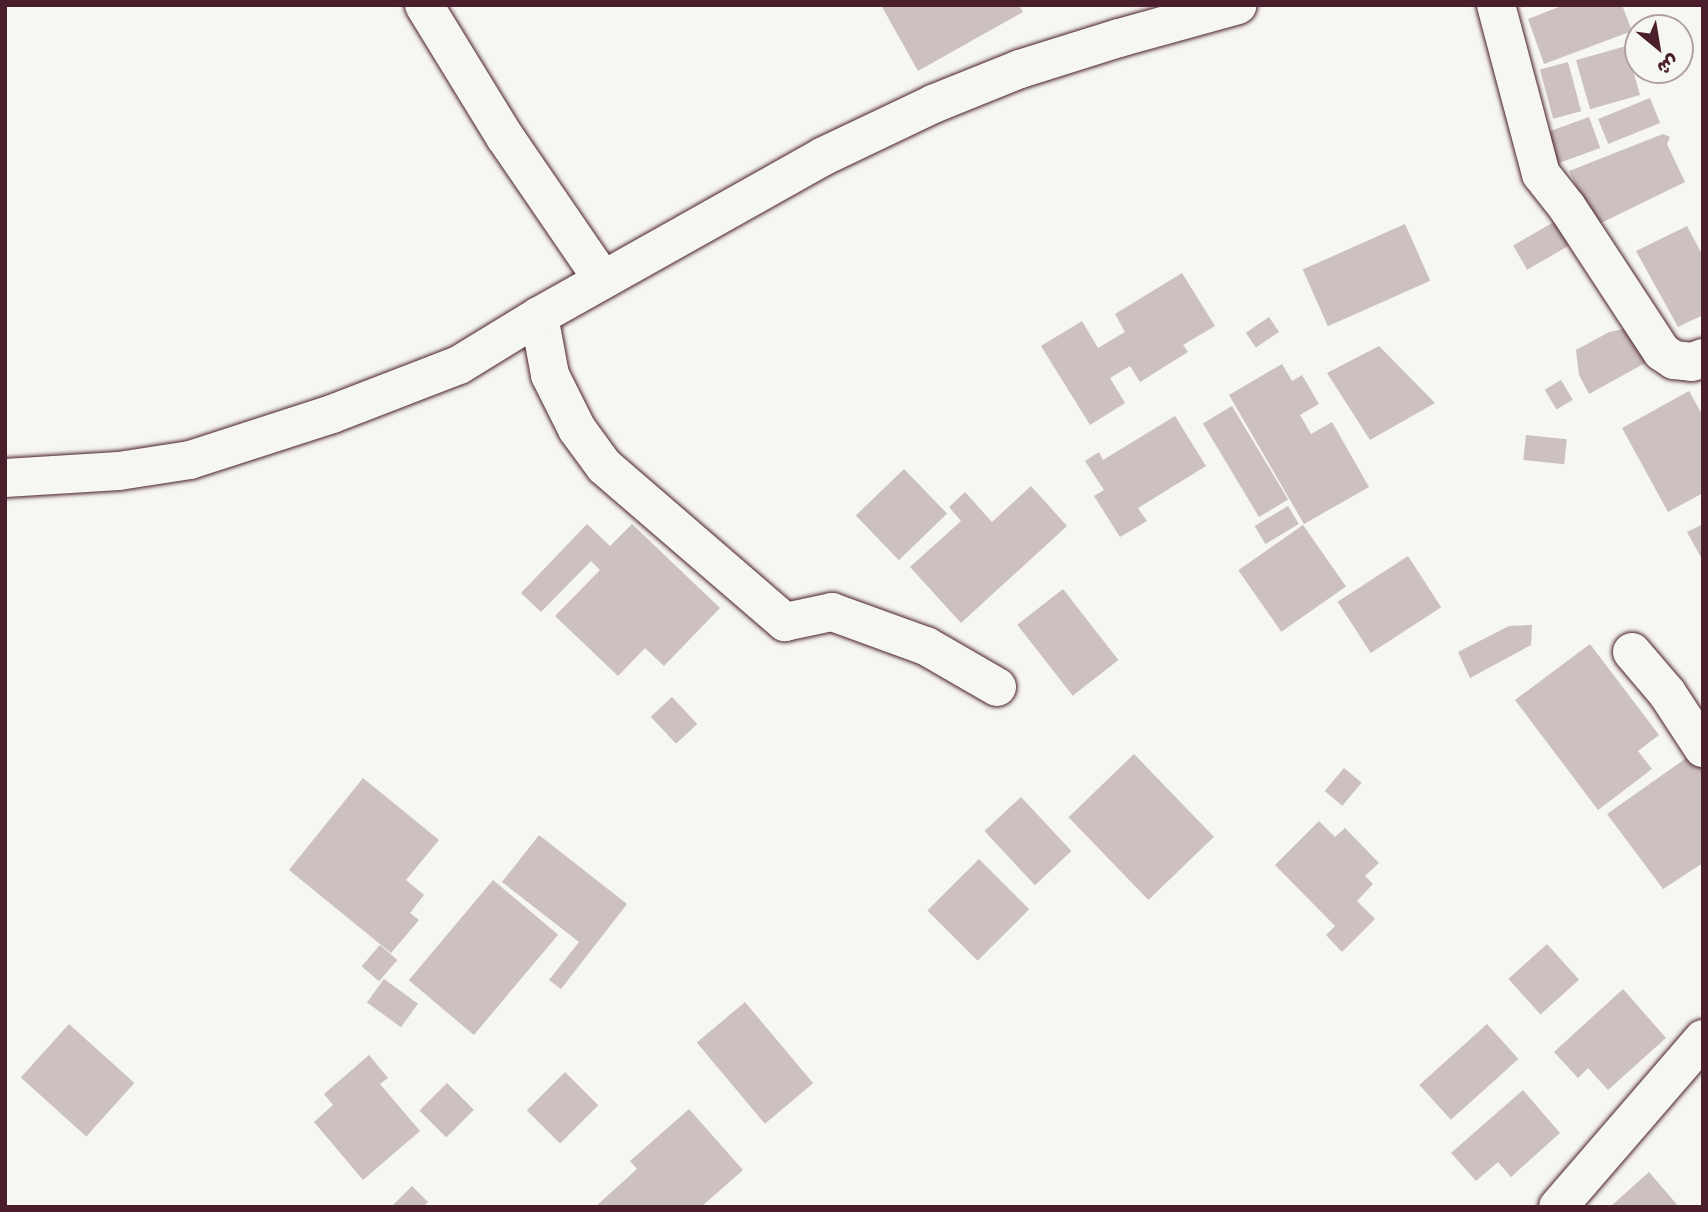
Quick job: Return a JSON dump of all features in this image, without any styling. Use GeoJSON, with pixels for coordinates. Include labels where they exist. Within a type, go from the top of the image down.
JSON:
{"type":"FeatureCollection","features":[{"type":"Feature","properties":{"kind":"street"},"geometry":{"type":"LineString","coordinates":[[424,5],[505,136],[603,280]]}},
{"type":"Feature","properties":{"kind":"street"},"geometry":{"type":"LineString","coordinates":[[5,478],[120,471],[190,460],[332,414],[460,365],[539,316],[822,157],[933,104],[1045,61],[1238,5]]}},
{"type":"Feature","properties":{"kind":"street"},"geometry":{"type":"LineString","coordinates":[[1496,5],[1541,174],[1567,207],[1662,352],[1674,360],[1692,362],[1703,358]]}},
{"type":"Feature","properties":{"kind":"street"},"geometry":{"type":"LineString","coordinates":[[539,316],[550,374],[577,429],[604,466],[785,622],[832,612],[926,646],[997,687]]}},
{"type":"Feature","properties":{"kind":"street"},"geometry":{"type":"LineString","coordinates":[[1632,652],[1667,693],[1703,748]]}},
{"type":"Feature","properties":{"kind":"street"},"geometry":{"type":"LineString","coordinates":[[1558,1207],[1703,1039]]}},
{"type":"Feature","properties":{"kind":"building"},"geometry":{"type":"Polygon","coordinates":[[[881,5],[1019,5],[1023,12],[918,71],[881,5]]]}},
{"type":"Feature","properties":{"kind":"building"},"geometry":{"type":"Polygon","coordinates":[[[1564,5],[1622,5],[1625,14],[1624,34],[1544,64],[1528,19],[1564,5]]]}},
{"type":"Feature","properties":{"kind":"building"},"geometry":{"type":"Polygon","coordinates":[[[1624,47],[1624,84],[1637,84],[1640,95],[1590,109],[1576,60],[1624,47]]]}},
{"type":"Feature","properties":{"kind":"building"},"geometry":{"type":"Polygon","coordinates":[[[1568,62],[1581,111],[1553,119],[1540,70],[1568,62]]]}},
{"type":"Feature","properties":{"kind":"building"},"geometry":{"type":"Polygon","coordinates":[[[1650,98],[1660,123],[1608,144],[1598,119],[1650,98]]]}},
{"type":"Feature","properties":{"kind":"building"},"geometry":{"type":"Polygon","coordinates":[[[1589,117],[1600,148],[1557,164],[1546,133],[1589,117]]]}},
{"type":"Feature","properties":{"kind":"building"},"geometry":{"type":"Polygon","coordinates":[[[1663,134],[1670,137],[1667,144],[1685,182],[1595,226],[1569,171],[1663,134]]]}},
{"type":"Feature","properties":{"kind":"building"},"geometry":{"type":"Polygon","coordinates":[[[1559,219],[1573,243],[1527,270],[1513,246],[1559,219]]]}},
{"type":"Feature","properties":{"kind":"building"},"geometry":{"type":"Polygon","coordinates":[[[1405,224],[1430,281],[1328,326],[1303,270],[1405,224]]]}},
{"type":"Feature","properties":{"kind":"building"},"geometry":{"type":"Polygon","coordinates":[[[1687,226],[1703,256],[1703,315],[1678,327],[1636,251],[1687,226]]]}},
{"type":"Feature","properties":{"kind":"building"},"geometry":{"type":"Polygon","coordinates":[[[1182,273],[1215,326],[1183,345],[1188,352],[1140,382],[1130,366],[1110,378],[1125,403],[1090,425],[1041,346],[1082,321],[1098,348],[1125,332],[1115,314],[1182,273]]]}},
{"type":"Feature","properties":{"kind":"building"},"geometry":{"type":"Polygon","coordinates":[[[1269,317],[1279,332],[1256,348],[1246,333],[1269,317]]]}},
{"type":"Feature","properties":{"kind":"building"},"geometry":{"type":"Polygon","coordinates":[[[1628,328],[1647,362],[1589,394],[1579,375],[1576,350],[1609,332],[1628,328]]]}},
{"type":"Feature","properties":{"kind":"building"},"geometry":{"type":"Polygon","coordinates":[[[1379,346],[1435,403],[1370,440],[1327,373],[1379,346]]]}},
{"type":"Feature","properties":{"kind":"building"},"geometry":{"type":"Polygon","coordinates":[[[1282,364],[1292,381],[1302,375],[1319,404],[1300,415],[1311,434],[1332,422],[1369,487],[1304,524],[1229,395],[1282,364]]]}},
{"type":"Feature","properties":{"kind":"building"},"geometry":{"type":"Polygon","coordinates":[[[1561,380],[1573,400],[1557,410],[1545,390],[1561,380]]]}},
{"type":"Feature","properties":{"kind":"building"},"geometry":{"type":"Polygon","coordinates":[[[1689,391],[1703,416],[1703,493],[1668,512],[1622,428],[1689,391]]]}},
{"type":"Feature","properties":{"kind":"building"},"geometry":{"type":"Polygon","coordinates":[[[1232,406],[1288,499],[1259,517],[1203,424],[1232,406]]]}},
{"type":"Feature","properties":{"kind":"building"},"geometry":{"type":"Polygon","coordinates":[[[1175,416],[1206,466],[1138,508],[1147,521],[1120,537],[1094,496],[1104,490],[1085,461],[1099,452],[1103,460],[1175,416]]]}},
{"type":"Feature","properties":{"kind":"building"},"geometry":{"type":"Polygon","coordinates":[[[1526,435],[1567,439],[1564,464],[1523,460],[1526,435]]]}},
{"type":"Feature","properties":{"kind":"building"},"geometry":{"type":"Polygon","coordinates":[[[904,469],[947,514],[899,560],[856,516],[904,469]]]}},
{"type":"Feature","properties":{"kind":"building"},"geometry":{"type":"Polygon","coordinates":[[[1031,486],[1067,526],[961,623],[910,567],[961,521],[949,507],[965,492],[992,522],[1031,486]]]}},
{"type":"Feature","properties":{"kind":"building"},"geometry":{"type":"Polygon","coordinates":[[[1288,506],[1299,524],[1265,544],[1255,526],[1288,506]]]}},
{"type":"Feature","properties":{"kind":"building"},"geometry":{"type":"Polygon","coordinates":[[[587,524],[610,546],[632,524],[720,608],[664,666],[645,648],[618,676],[555,616],[600,570],[591,561],[541,612],[521,593],[587,524]]]}},
{"type":"Feature","properties":{"kind":"building"},"geometry":{"type":"Polygon","coordinates":[[[1703,524],[1703,561],[1687,532],[1703,524]]]}},
{"type":"Feature","properties":{"kind":"building"},"geometry":{"type":"Polygon","coordinates":[[[1303,525],[1346,586],[1281,632],[1238,570],[1303,525]]]}},
{"type":"Feature","properties":{"kind":"building"},"geometry":{"type":"Polygon","coordinates":[[[1408,556],[1441,607],[1371,653],[1338,602],[1408,556]]]}},
{"type":"Feature","properties":{"kind":"building"},"geometry":{"type":"Polygon","coordinates":[[[1063,589],[1118,660],[1073,696],[1017,625],[1063,589]]]}},
{"type":"Feature","properties":{"kind":"building"},"geometry":{"type":"Polygon","coordinates":[[[1532,625],[1531,645],[1470,678],[1458,652],[1509,626],[1532,625]]]}},
{"type":"Feature","properties":{"kind":"building"},"geometry":{"type":"Polygon","coordinates":[[[1590,644],[1659,735],[1638,751],[1652,769],[1598,810],[1515,700],[1590,644]]]}},
{"type":"Feature","properties":{"kind":"building"},"geometry":{"type":"Polygon","coordinates":[[[672,697],[697,724],[676,744],[651,717],[672,697]]]}},
{"type":"Feature","properties":{"kind":"building"},"geometry":{"type":"Polygon","coordinates":[[[1134,754],[1214,837],[1148,900],[1069,817],[1134,754]]]}},
{"type":"Feature","properties":{"kind":"building"},"geometry":{"type":"Polygon","coordinates":[[[1692,754],[1703,767],[1703,863],[1663,889],[1607,814],[1692,754]]]}},
{"type":"Feature","properties":{"kind":"building"},"geometry":{"type":"Polygon","coordinates":[[[1344,768],[1362,783],[1342,806],[1325,791],[1344,768]]]}},
{"type":"Feature","properties":{"kind":"building"},"geometry":{"type":"Polygon","coordinates":[[[363,778],[439,840],[406,880],[424,895],[410,913],[419,920],[391,953],[289,870],[363,778]]]}},
{"type":"Feature","properties":{"kind":"building"},"geometry":{"type":"Polygon","coordinates":[[[1021,797],[1071,851],[1035,885],[984,831],[1021,797]]]}},
{"type":"Feature","properties":{"kind":"building"},"geometry":{"type":"Polygon","coordinates":[[[1319,821],[1335,837],[1345,828],[1379,863],[1365,876],[1373,884],[1357,901],[1375,919],[1342,952],[1326,935],[1335,926],[1275,865],[1319,821]]]}},
{"type":"Feature","properties":{"kind":"building"},"geometry":{"type":"Polygon","coordinates":[[[539,835],[627,904],[561,989],[549,980],[579,942],[502,882],[539,835]]]}},
{"type":"Feature","properties":{"kind":"building"},"geometry":{"type":"Polygon","coordinates":[[[979,859],[1029,909],[978,961],[927,911],[979,859]]]}},
{"type":"Feature","properties":{"kind":"building"},"geometry":{"type":"Polygon","coordinates":[[[493,880],[558,935],[474,1035],[409,980],[493,880]]]}},
{"type":"Feature","properties":{"kind":"building"},"geometry":{"type":"Polygon","coordinates":[[[1547,944],[1579,980],[1540,1014],[1508,979],[1547,944]]]}},
{"type":"Feature","properties":{"kind":"building"},"geometry":{"type":"Polygon","coordinates":[[[380,945],[397,960],[379,981],[362,966],[380,945]]]}},
{"type":"Feature","properties":{"kind":"building"},"geometry":{"type":"Polygon","coordinates":[[[384,979],[418,1004],[401,1027],[367,1002],[384,979]]]}},
{"type":"Feature","properties":{"kind":"building"},"geometry":{"type":"Polygon","coordinates":[[[1623,989],[1666,1038],[1608,1090],[1588,1068],[1578,1078],[1554,1052],[1623,989]]]}},
{"type":"Feature","properties":{"kind":"building"},"geometry":{"type":"Polygon","coordinates":[[[745,1002],[813,1083],[765,1124],[697,1042],[745,1002]]]}},
{"type":"Feature","properties":{"kind":"building"},"geometry":{"type":"Polygon","coordinates":[[[69,1024],[134,1083],[86,1136],[21,1078],[69,1024]]]}},
{"type":"Feature","properties":{"kind":"building"},"geometry":{"type":"Polygon","coordinates":[[[1487,1024],[1518,1059],[1451,1120],[1419,1085],[1487,1024]]]}},
{"type":"Feature","properties":{"kind":"building"},"geometry":{"type":"Polygon","coordinates":[[[369,1055],[388,1078],[380,1084],[420,1131],[363,1180],[314,1122],[333,1105],[324,1094],[369,1055]]]}},
{"type":"Feature","properties":{"kind":"building"},"geometry":{"type":"Polygon","coordinates":[[[565,1072],[598,1105],[560,1143],[527,1110],[565,1072]]]}},
{"type":"Feature","properties":{"kind":"building"},"geometry":{"type":"Polygon","coordinates":[[[447,1083],[474,1110],[446,1137],[419,1111],[447,1083]]]}},
{"type":"Feature","properties":{"kind":"building"},"geometry":{"type":"Polygon","coordinates":[[[1523,1090],[1560,1133],[1511,1177],[1498,1162],[1476,1181],[1451,1153],[1523,1090]]]}},
{"type":"Feature","properties":{"kind":"building"},"geometry":{"type":"Polygon","coordinates":[[[689,1109],[743,1170],[701,1207],[595,1207],[637,1169],[630,1161],[689,1109]]]}},
{"type":"Feature","properties":{"kind":"building"},"geometry":{"type":"Polygon","coordinates":[[[1649,1172],[1679,1207],[1610,1207],[1649,1172]]]}},
{"type":"Feature","properties":{"kind":"building"},"geometry":{"type":"Polygon","coordinates":[[[412,1186],[428,1202],[423,1207],[391,1207],[412,1186]]]}}]}
